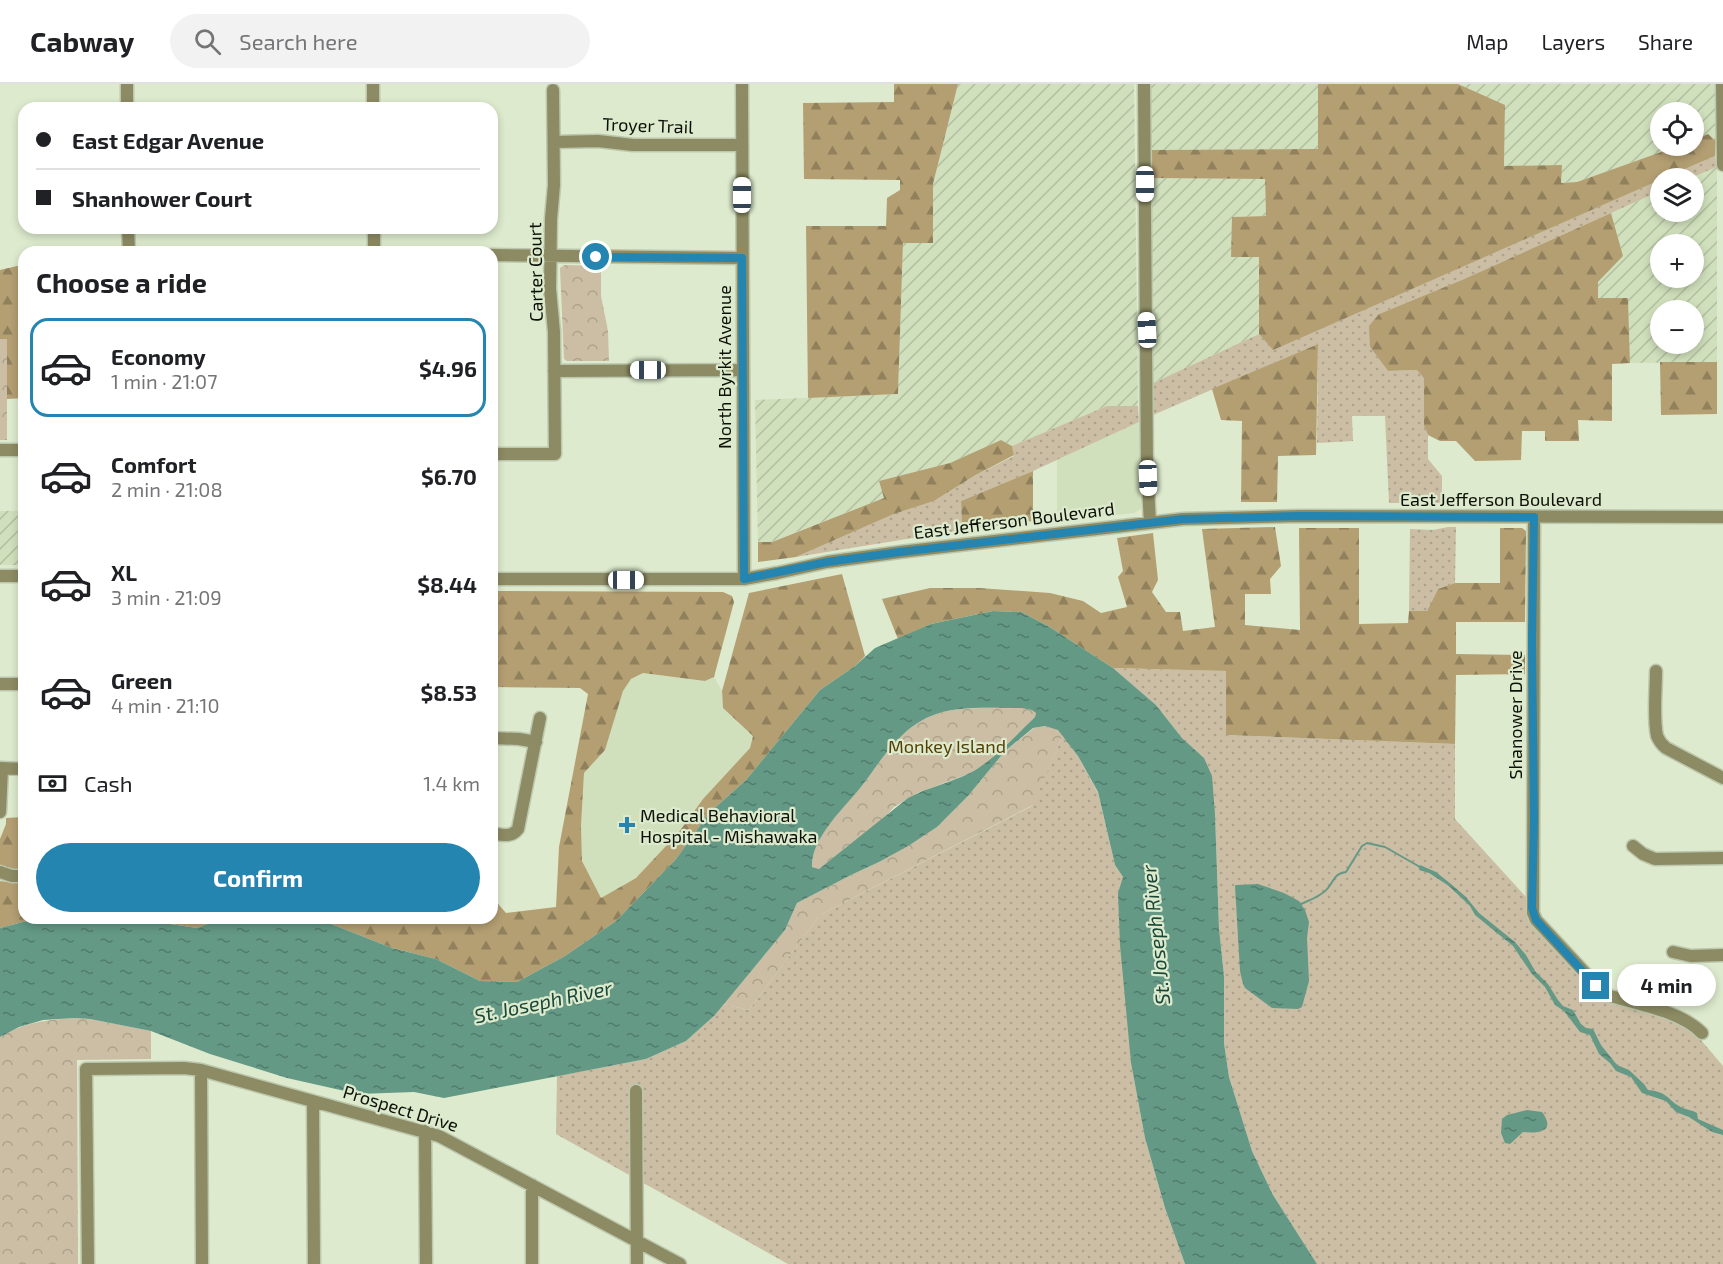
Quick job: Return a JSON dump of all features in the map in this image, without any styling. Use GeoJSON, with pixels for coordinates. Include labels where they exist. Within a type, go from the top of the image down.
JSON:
{"type":"FeatureCollection","features":[{"type":"Feature","properties":{"kind":"street"},"geometry":{"type":"LineString","coordinates":[[127,84],[127,102]]}},
{"type":"Feature","properties":{"kind":"street"},"geometry":{"type":"LineString","coordinates":[[373,84],[373,102]]}},
{"type":"Feature","properties":{"kind":"street","name":"North Byrkit Avenue"},"geometry":{"type":"LineString","coordinates":[[742,84],[744,579]]}},
{"type":"Feature","properties":{"kind":"street"},"geometry":{"type":"LineString","coordinates":[[1144,84],[1147,468],[1150,523]]}},
{"type":"Feature","properties":{"kind":"street"},"geometry":{"type":"LineString","coordinates":[[1722,84],[1723,165]]}},
{"type":"Feature","properties":{"kind":"street","name":"Carter Court"},"geometry":{"type":"LineString","coordinates":[[498,454],[555,454],[554,318],[550,290],[550,219],[554,185],[553,90]]}},
{"type":"Feature","properties":{"kind":"street","name":"Troyer Trail"},"geometry":{"type":"LineString","coordinates":[[554,142],[742,145]]}},
{"type":"Feature","properties":{"kind":"street"},"geometry":{"type":"LineString","coordinates":[[498,255],[742,258]]}},
{"type":"Feature","properties":{"kind":"street"},"geometry":{"type":"LineString","coordinates":[[554,371],[742,370]]}},
{"type":"Feature","properties":{"kind":"street"},"geometry":{"type":"LineString","coordinates":[[0,450],[18,450]]}},
{"type":"Feature","properties":{"kind":"street","name":"Shanower Drive"},"geometry":{"type":"LineString","coordinates":[[1534,517],[1533,913],[1536,920],[1600,990],[1610,996],[1680,1018],[1696,1027],[1702,1034]]}},
{"type":"Feature","properties":{"kind":"street","name":"East Jefferson Boulevard"},"geometry":{"type":"LineString","coordinates":[[498,579],[744,579],[827,562],[900,552],[1183,519],[1723,517]]}},
{"type":"Feature","properties":{"kind":"street"},"geometry":{"type":"LineString","coordinates":[[0,576],[18,576]]}},
{"type":"Feature","properties":{"kind":"street"},"geometry":{"type":"LineString","coordinates":[[1656,671],[1656,726],[1659,741],[1666,748],[1723,778]]}},
{"type":"Feature","properties":{"kind":"street"},"geometry":{"type":"LineString","coordinates":[[0,684],[18,684]]}},
{"type":"Feature","properties":{"kind":"street"},"geometry":{"type":"LineString","coordinates":[[498,834],[515,833],[521,821],[540,718]]}},
{"type":"Feature","properties":{"kind":"street"},"geometry":{"type":"LineString","coordinates":[[498,738],[536,742]]}},
{"type":"Feature","properties":{"kind":"street"},"geometry":{"type":"LineString","coordinates":[[0,812],[1,768],[18,769]]}},
{"type":"Feature","properties":{"kind":"street"},"geometry":{"type":"LineString","coordinates":[[1633,846],[1643,854],[1655,859],[1723,858]]}},
{"type":"Feature","properties":{"kind":"street"},"geometry":{"type":"LineString","coordinates":[[0,872],[18,876]]}},
{"type":"Feature","properties":{"kind":"street"},"geometry":{"type":"LineString","coordinates":[[1673,952],[1691,957],[1723,955]]}},
{"type":"Feature","properties":{"kind":"street","name":"Prospect Drive"},"geometry":{"type":"LineString","coordinates":[[88,1264],[86,1069],[184,1068],[201,1070],[425,1131],[451,1141],[680,1264]]}},
{"type":"Feature","properties":{"kind":"street"},"geometry":{"type":"LineString","coordinates":[[201,1070],[202,1264]]}},
{"type":"Feature","properties":{"kind":"street"},"geometry":{"type":"LineString","coordinates":[[636,1090],[637,1264]]}},
{"type":"Feature","properties":{"kind":"street"},"geometry":{"type":"LineString","coordinates":[[313,1101],[314,1264]]}},
{"type":"Feature","properties":{"kind":"street"},"geometry":{"type":"LineString","coordinates":[[425,1131],[426,1264]]}},
{"type":"Feature","properties":{"kind":"street"},"geometry":{"type":"LineString","coordinates":[[532,1185],[532,1264]]}},
{"type":"Feature","properties":{"kind":"shaded area"},"geometry":{"type":"Polygon","coordinates":[[[958,84],[1134,84],[1138,406],[1107,406],[1012,446],[1001,440],[950,463],[880,481],[884,498],[771,542],[758,542],[755,400],[898,394],[903,243],[933,243],[933,184],[958,84]]]}},
{"type":"Feature","properties":{"kind":"shaded area"},"geometry":{"type":"Polygon","coordinates":[[[1151,84],[1318,84],[1318,149],[1151,150],[1151,84]]]}},
{"type":"Feature","properties":{"kind":"shaded area"},"geometry":{"type":"Polygon","coordinates":[[[1458,84],[1715,84],[1716,141],[1708,134],[1704,136],[1704,102],[1650,102],[1650,156],[1577,182],[1561,183],[1561,165],[1504,166],[1505,106],[1458,84]]]}},
{"type":"Feature","properties":{"kind":"shaded area"},"geometry":{"type":"Polygon","coordinates":[[[1717,167],[1717,362],[1630,363],[1628,298],[1597,298],[1598,282],[1623,256],[1611,213],[1650,195],[1650,222],[1704,222],[1704,172],[1717,167]]]}},
{"type":"Feature","properties":{"kind":"shaded area"},"geometry":{"type":"Polygon","coordinates":[[[1151,178],[1265,179],[1266,216],[1232,217],[1259,256],[1259,334],[1153,383],[1151,178]]]}},
{"type":"Feature","properties":{"kind":"shaded area"},"geometry":{"type":"Polygon","coordinates":[[[1139,422],[1141,509],[1134,513],[1057,521],[1057,460],[1139,422]]]}},
{"type":"Feature","properties":{"kind":"shaded area"},"geometry":{"type":"Polygon","coordinates":[[[0,511],[18,511],[18,565],[0,565],[0,511]]]}},
{"type":"Feature","properties":{"kind":"shaded area"},"geometry":{"type":"Polygon","coordinates":[[[643,673],[705,681],[714,677],[722,691],[723,708],[753,736],[750,748],[703,799],[679,832],[636,878],[601,898],[582,861],[584,773],[605,750],[623,691],[631,679],[643,673]]]}},
{"type":"Feature","properties":{"kind":"green space"},"geometry":{"type":"Polygon","coordinates":[[[894,84],[958,84],[933,184],[933,243],[903,243],[898,394],[808,398],[806,226],[886,226],[887,198],[900,190],[900,180],[804,179],[803,103],[894,102],[894,84]]]}},
{"type":"Feature","properties":{"kind":"green space"},"geometry":{"type":"Polygon","coordinates":[[[1318,84],[1458,84],[1505,105],[1504,166],[1562,165],[1561,183],[1577,182],[1650,156],[1704,156],[1704,136],[1708,134],[1716,141],[1715,156],[1687,168],[1650,168],[1650,184],[1273,350],[1259,334],[1259,257],[1231,257],[1232,217],[1266,216],[1265,179],[1151,178],[1151,150],[1318,149],[1318,84]]]}},
{"type":"Feature","properties":{"kind":"green space"},"geometry":{"type":"Polygon","coordinates":[[[1715,156],[1717,167],[1704,172],[1704,168],[1687,168],[1715,156]]]}},
{"type":"Feature","properties":{"kind":"green space"},"geometry":{"type":"Polygon","coordinates":[[[1650,184],[1650,195],[1464,279],[1379,314],[1370,347],[1388,371],[1418,370],[1424,377],[1424,426],[1428,435],[1428,459],[1442,476],[1442,503],[1389,503],[1385,416],[1352,416],[1353,441],[1317,443],[1318,344],[1153,415],[1153,383],[1259,334],[1273,349],[1650,184]]]}},
{"type":"Feature","properties":{"kind":"green space"},"geometry":{"type":"Polygon","coordinates":[[[1611,213],[1623,256],[1598,282],[1598,298],[1628,298],[1630,363],[1612,364],[1612,421],[1578,420],[1579,441],[1545,441],[1545,431],[1522,431],[1521,460],[1475,461],[1456,441],[1440,441],[1428,435],[1424,426],[1424,378],[1417,370],[1388,371],[1370,347],[1369,326],[1379,314],[1464,279],[1611,213]]]}},
{"type":"Feature","properties":{"kind":"green space"},"geometry":{"type":"Polygon","coordinates":[[[564,265],[601,266],[601,296],[608,331],[609,361],[567,361],[564,359],[560,268],[564,265]]]}},
{"type":"Feature","properties":{"kind":"green space"},"geometry":{"type":"Polygon","coordinates":[[[18,266],[18,398],[7,399],[7,339],[0,339],[0,270],[18,266]]]}},
{"type":"Feature","properties":{"kind":"green space"},"geometry":{"type":"Polygon","coordinates":[[[0,339],[7,339],[7,440],[0,440],[0,339]]]}},
{"type":"Feature","properties":{"kind":"green space"},"geometry":{"type":"Polygon","coordinates":[[[1318,344],[1316,455],[1278,456],[1277,502],[1241,502],[1242,421],[1221,420],[1212,389],[1318,344]]]}},
{"type":"Feature","properties":{"kind":"green space"},"geometry":{"type":"Polygon","coordinates":[[[1660,362],[1717,362],[1717,414],[1661,415],[1660,362]]]}},
{"type":"Feature","properties":{"kind":"green space"},"geometry":{"type":"Polygon","coordinates":[[[1107,406],[1138,406],[1139,422],[961,501],[962,530],[796,557],[894,514],[934,501],[974,476],[1014,456],[1012,446],[1107,406]]]}},
{"type":"Feature","properties":{"kind":"green space"},"geometry":{"type":"Polygon","coordinates":[[[1001,440],[1012,446],[1014,455],[934,501],[894,514],[796,557],[758,562],[758,542],[772,542],[884,498],[879,481],[950,463],[1001,440]]]}},
{"type":"Feature","properties":{"kind":"green space"},"geometry":{"type":"Polygon","coordinates":[[[1033,471],[1033,521],[962,530],[961,501],[1033,471]]]}},
{"type":"Feature","properties":{"kind":"green space"},"geometry":{"type":"Polygon","coordinates":[[[1275,527],[1281,566],[1270,579],[1271,594],[1245,594],[1245,625],[1300,630],[1299,528],[1359,528],[1359,624],[1408,623],[1409,611],[1427,611],[1438,589],[1455,583],[1500,583],[1500,528],[1522,528],[1526,531],[1525,622],[1456,622],[1456,654],[1525,655],[1525,674],[1456,675],[1455,744],[1226,735],[1226,671],[1113,668],[1048,626],[1021,612],[993,611],[931,624],[898,639],[882,599],[930,588],[979,588],[1050,593],[1083,601],[1101,613],[1127,607],[1118,577],[1123,571],[1117,538],[1153,533],[1158,580],[1152,592],[1166,612],[1180,612],[1183,631],[1215,627],[1202,529],[1275,527]]]}},
{"type":"Feature","properties":{"kind":"green space"},"geometry":{"type":"Polygon","coordinates":[[[1456,527],[1455,583],[1438,589],[1427,611],[1409,611],[1410,529],[1433,530],[1456,527]]]}},
{"type":"Feature","properties":{"kind":"green space"},"geometry":{"type":"Polygon","coordinates":[[[842,574],[865,656],[855,666],[820,690],[746,780],[709,813],[676,859],[616,921],[565,956],[517,982],[480,981],[436,959],[392,948],[331,924],[498,924],[498,904],[506,913],[556,907],[559,847],[588,694],[580,688],[498,687],[498,591],[723,592],[732,596],[734,602],[714,677],[705,681],[643,673],[631,679],[623,691],[605,750],[584,773],[582,861],[601,898],[636,878],[679,832],[703,799],[750,748],[753,736],[723,708],[722,691],[749,593],[842,574]]]}},
{"type":"Feature","properties":{"kind":"green space"},"geometry":{"type":"Polygon","coordinates":[[[1113,668],[1226,671],[1226,735],[1455,744],[1455,819],[1526,897],[1536,920],[1596,986],[1645,1006],[1694,1032],[1723,1066],[1723,1264],[1317,1264],[1273,1195],[1252,1151],[1229,1077],[1224,1043],[1224,976],[1219,928],[1215,814],[1204,758],[1182,738],[1156,705],[1113,668]]]}},
{"type":"Feature","properties":{"kind":"green space","name":"Monkey Island"},"geometry":{"type":"Polygon","coordinates":[[[1021,708],[1033,710],[1036,713],[1035,717],[991,760],[971,773],[917,793],[894,807],[883,819],[819,869],[812,867],[817,845],[829,824],[909,729],[931,716],[952,710],[1021,708]]]}},
{"type":"Feature","properties":{"kind":"green space"},"geometry":{"type":"Polygon","coordinates":[[[1045,726],[1058,729],[1063,735],[1033,805],[820,915],[749,1010],[723,1004],[785,930],[797,903],[879,862],[937,827],[968,796],[1005,751],[1034,728],[1045,726]]]}},
{"type":"Feature","properties":{"kind":"green space"},"geometry":{"type":"Polygon","coordinates":[[[1063,735],[1078,756],[1098,793],[1115,865],[1123,877],[1131,1063],[1145,1138],[1165,1208],[1185,1264],[788,1264],[556,1134],[557,1076],[646,1059],[686,1041],[714,1016],[723,1004],[749,1010],[820,915],[1032,806],[1063,735]]]}},
{"type":"Feature","properties":{"kind":"green space"},"geometry":{"type":"Polygon","coordinates":[[[18,817],[18,869],[8,869],[0,865],[0,839],[6,818],[18,817]]]}},
{"type":"Feature","properties":{"kind":"green space"},"geometry":{"type":"Polygon","coordinates":[[[0,881],[18,883],[18,923],[0,928],[0,881]]]}},
{"type":"Feature","properties":{"kind":"green space"},"geometry":{"type":"Polygon","coordinates":[[[171,924],[207,924],[197,928],[171,924]]]}},
{"type":"Feature","properties":{"kind":"green space"},"geometry":{"type":"Polygon","coordinates":[[[75,1018],[151,1031],[151,1059],[77,1060],[78,1264],[0,1264],[0,1037],[18,1028],[36,1023],[75,1018]]]}},
{"type":"Feature","properties":{"kind":"water","name":"St. Joseph River"},"geometry":{"type":"Polygon","coordinates":[[[993,611],[1021,612],[1048,626],[1113,668],[1156,705],[1182,738],[1204,758],[1212,776],[1215,814],[1219,928],[1224,976],[1224,1043],[1229,1077],[1252,1151],[1273,1195],[1317,1264],[1185,1264],[1165,1208],[1145,1138],[1131,1063],[1120,945],[1118,893],[1123,877],[1115,865],[1098,792],[1078,756],[1058,730],[1045,726],[1033,728],[1005,751],[968,796],[937,827],[879,862],[797,903],[785,930],[714,1016],[686,1041],[646,1059],[444,1098],[414,1092],[358,1094],[287,1078],[210,1054],[151,1031],[90,1019],[43,1020],[19,1027],[0,1037],[0,928],[18,923],[170,924],[197,928],[207,924],[331,924],[392,948],[436,959],[480,981],[517,982],[565,956],[616,921],[676,859],[709,813],[746,780],[820,690],[855,666],[875,648],[931,624],[993,611]],[[1021,708],[951,710],[931,716],[909,729],[900,737],[830,824],[817,845],[812,867],[819,869],[908,798],[979,768],[1004,747],[1035,717],[1036,713],[1021,708]]]}},
{"type":"Feature","properties":{"kind":"water"},"geometry":{"type":"Polygon","coordinates":[[[1420,865],[1436,872],[1451,884],[1479,913],[1515,942],[1563,1006],[1573,1010],[1586,1028],[1593,1029],[1601,1045],[1617,1065],[1629,1070],[1648,1090],[1665,1095],[1678,1106],[1697,1113],[1698,1119],[1723,1130],[1723,1135],[1712,1132],[1689,1117],[1676,1112],[1666,1101],[1642,1093],[1631,1077],[1616,1071],[1599,1054],[1590,1035],[1580,1032],[1564,1011],[1555,1005],[1545,987],[1532,974],[1513,946],[1475,915],[1470,906],[1449,886],[1429,873],[1419,870],[1420,865]]]}},
{"type":"Feature","properties":{"kind":"water"},"geometry":{"type":"Polygon","coordinates":[[[1258,884],[1299,901],[1309,922],[1307,938],[1309,981],[1302,1007],[1298,1009],[1272,1008],[1245,988],[1243,984],[1240,971],[1235,886],[1258,884]]]}},
{"type":"Feature","properties":{"kind":"water"},"geometry":{"type":"Polygon","coordinates":[[[1527,1110],[1542,1112],[1546,1118],[1547,1127],[1540,1132],[1523,1132],[1510,1144],[1505,1143],[1501,1133],[1502,1119],[1507,1115],[1527,1110]]]}},
{"type":"Feature","properties":{"kind":"waterway"},"geometry":{"type":"LineString","coordinates":[[1301,904],[1323,893],[1337,876],[1346,872],[1362,846],[1367,843],[1385,847],[1420,867]]}},
{"type":"Feature","properties":{"kind":"place","name":"Medical Behavioral Hospital - Mishawaka"},"geometry":{"type":"Point","coordinates":[627,825]}},
{"type":"Feature","properties":{"kind":"route"},"geometry":{"type":"LineString","coordinates":[[596,257],[742,258],[744,579],[827,562],[900,552],[1183,519],[1300,516],[1534,517],[1532,908],[1536,920],[1596,986]]}}]}
